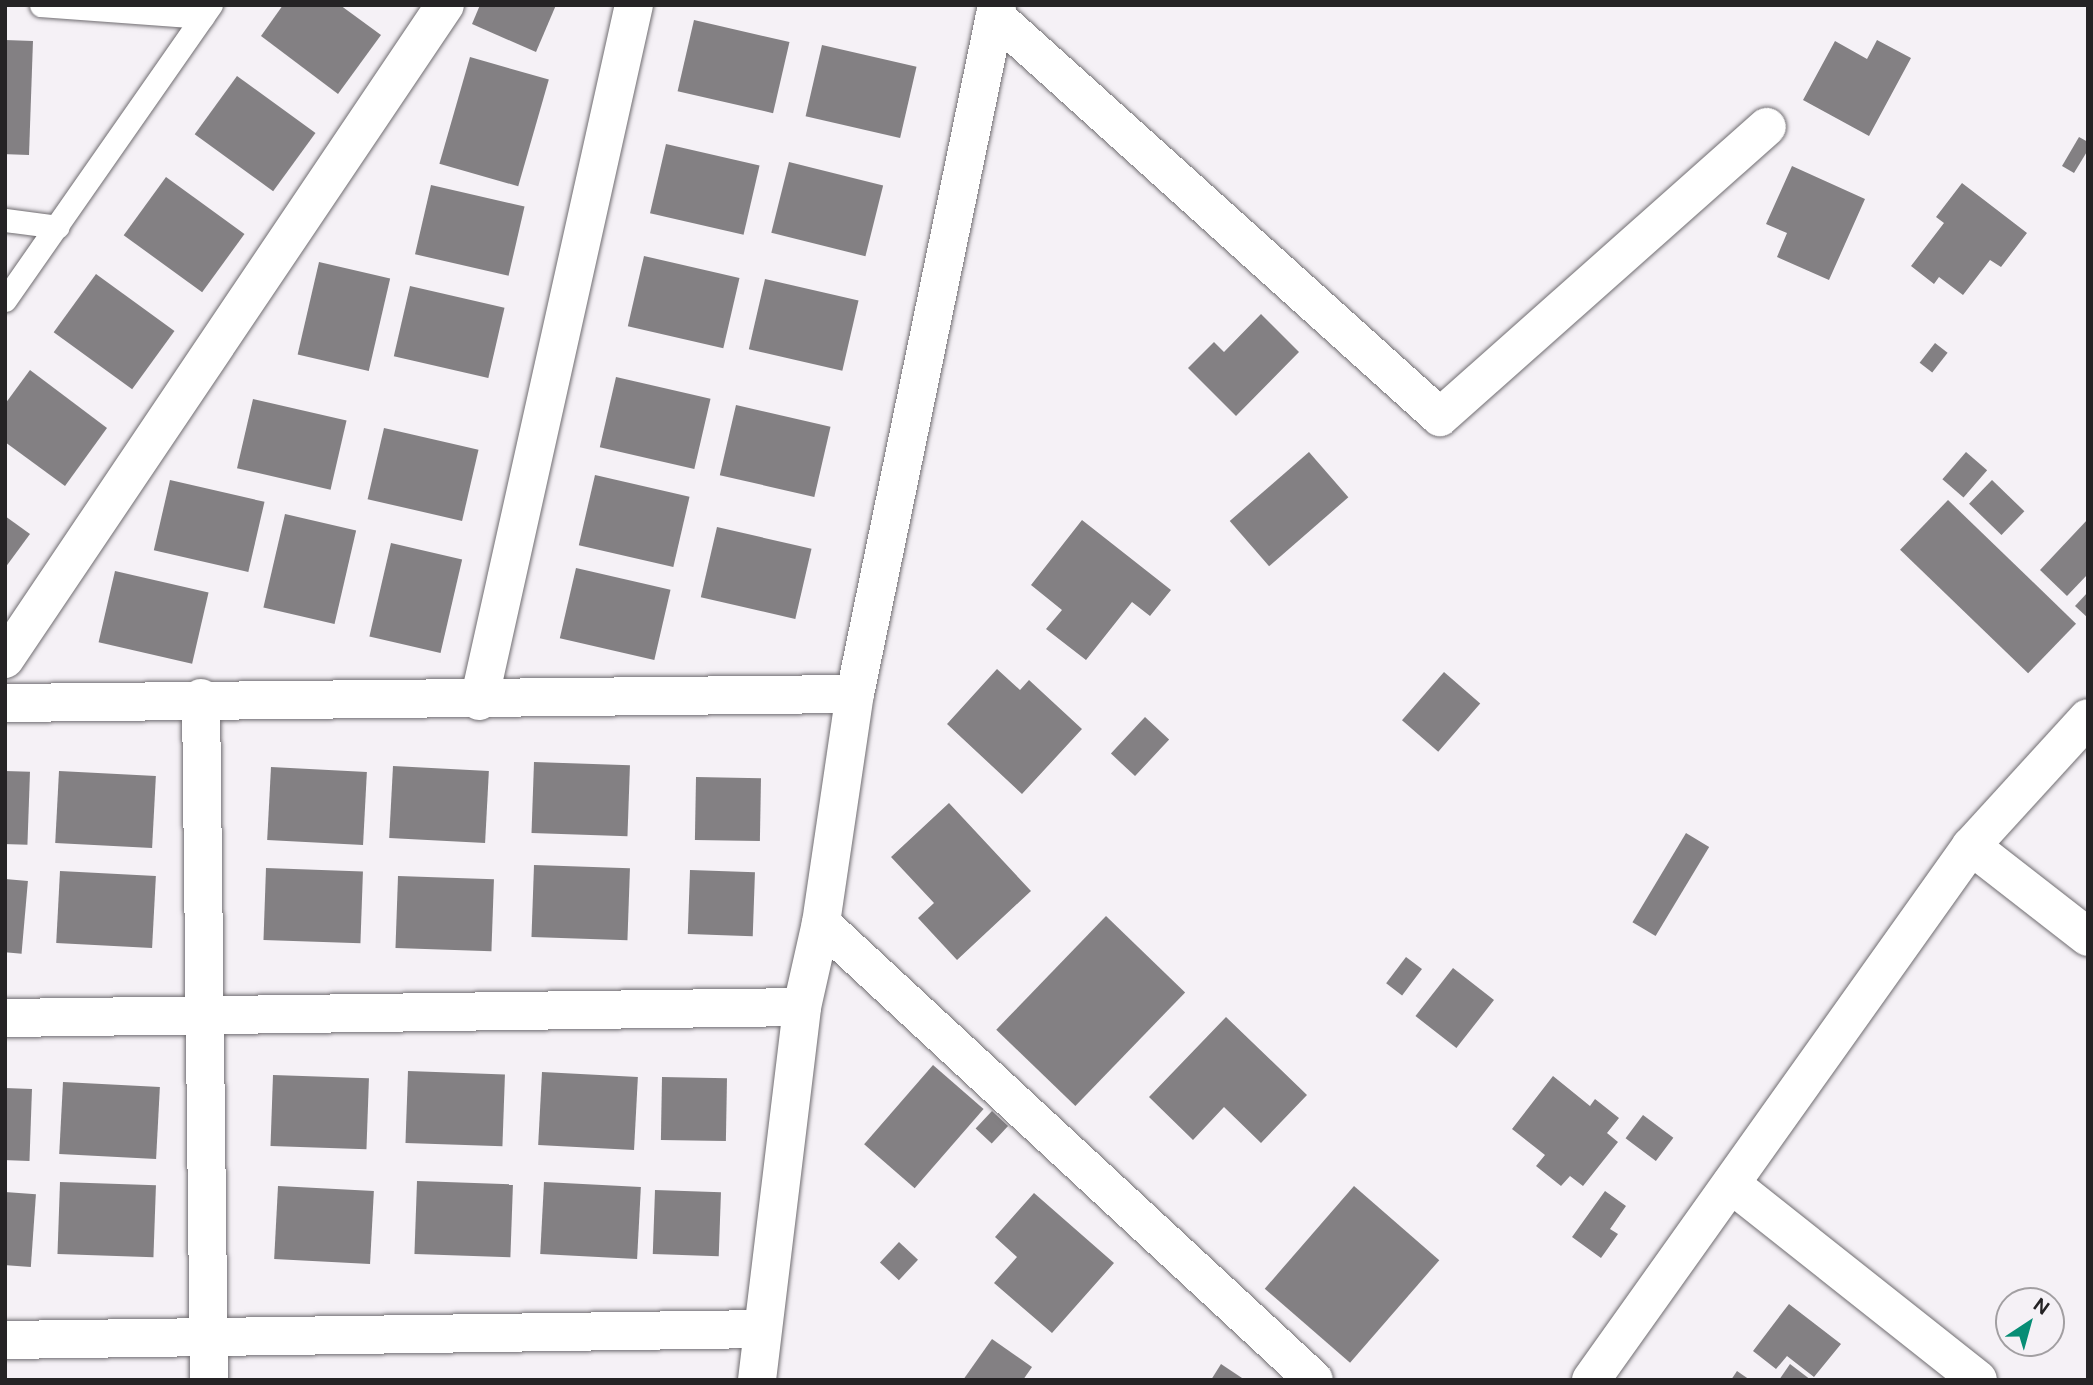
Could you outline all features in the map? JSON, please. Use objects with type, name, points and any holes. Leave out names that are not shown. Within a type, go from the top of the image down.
[{"type":"street","points":[[5,659],[445,5]]},
{"type":"street","points":[[479,701],[634,5]]},
{"type":"street","points":[[996,10],[1440,417],[1767,127]]},
{"type":"street","points":[[757,1380],[802,1007],[821,923],[855,694],[996,10]]},
{"type":"street","points":[[5,703],[201,698],[479,701],[855,694]]},
{"type":"street","points":[[201,698],[209,1380]]},
{"type":"street","points":[[1591,1380],[1971,846],[2088,719]]},
{"type":"street","points":[[1971,846],[2088,937]]},
{"type":"street","points":[[821,923],[1314,1380]]},
{"type":"street","points":[[5,1017],[802,1007]]},
{"type":"street","points":[[1731,1184],[1978,1380]]},
{"type":"street","points":[[5,1340],[762,1329]]},
{"type":"lane","points":[[41,5],[207,11]]},
{"type":"lane","points":[[5,300],[207,11]]},
{"type":"lane","points":[[5,220],[58,227]]},
{"type":"building","points":[[283,5],[340,5],[381,35],[338,94],[261,36]]},
{"type":"building","points":[[480,5],[556,5],[536,52],[472,24]]},
{"type":"building","points":[[694,20],[789,42],[773,113],[678,91]]},
{"type":"building","points":[[5,40],[33,41],[29,155],[5,154]]},
{"type":"building","points":[[1877,40],[1911,58],[1869,136],[1803,100],[1835,41],[1867,59]]},
{"type":"building","points":[[822,45],[917,67],[900,138],[806,116]]},
{"type":"building","points":[[470,57],[549,80],[518,186],[439,164]]},
{"type":"building","points":[[237,76],[315,133],[273,191],[195,134]]},
{"type":"building","points":[[2079,137],[2088,142],[2088,150],[2074,173],[2062,166]]},
{"type":"building","points":[[666,144],[760,166],[744,235],[650,213]]},
{"type":"building","points":[[789,162],[883,185],[865,256],[771,233]]},
{"type":"building","points":[[1792,166],[1865,199],[1829,280],[1777,257],[1787,233],[1766,224]]},
{"type":"building","points":[[166,177],[244,234],[202,292],[124,235]]},
{"type":"building","points":[[1962,183],[2027,233],[2001,267],[1990,260],[1963,295],[1939,277],[1934,284],[1911,266],[1944,223],[1936,217]]},
{"type":"building","points":[[431,185],[525,207],[509,276],[415,254]]},
{"type":"building","points":[[644,256],[739,278],[723,348],[628,326]]},
{"type":"building","points":[[319,262],[390,278],[369,371],[298,355]]},
{"type":"building","points":[[96,274],[174,331],[132,389],[54,332]]},
{"type":"building","points":[[765,279],[859,301],[842,371],[749,349]]},
{"type":"building","points":[[410,286],[505,308],[488,378],[394,356]]},
{"type":"building","points":[[1261,314],[1299,352],[1236,416],[1188,368],[1214,342],[1224,352]]},
{"type":"building","points":[[1935,343],[1948,353],[1932,373],[1920,363]]},
{"type":"building","points":[[30,370],[107,428],[65,486],[5,442],[5,404]]},
{"type":"building","points":[[616,377],[711,399],[694,469],[600,447]]},
{"type":"building","points":[[253,399],[347,421],[331,490],[237,468]]},
{"type":"building","points":[[736,405],[831,427],[814,497],[720,475]]},
{"type":"building","points":[[384,428],[479,450],[462,521],[368,499]]},
{"type":"building","points":[[1309,452],[1348,497],[1269,566],[1230,521]]},
{"type":"building","points":[[1966,452],[1987,470],[1964,498],[1942,479]]},
{"type":"building","points":[[595,475],[690,497],[673,567],[579,545]]},
{"type":"building","points":[[170,480],[265,502],[248,572],[154,550]]},
{"type":"building","points":[[1992,480],[2024,511],[2001,535],[1969,504]]},
{"type":"building","points":[[1948,500],[2076,624],[2028,673],[1900,550]]},
{"type":"building","points":[[285,514],[356,530],[335,624],[263,608]]},
{"type":"building","points":[[5,516],[30,534],[5,568]]},
{"type":"building","points":[[2088,519],[2088,574],[2067,596],[2040,570]]},
{"type":"building","points":[[1082,520],[1171,590],[1150,616],[1132,602],[1086,660],[1046,629],[1062,610],[1031,585]]},
{"type":"building","points":[[717,527],[812,549],[795,619],[701,597]]},
{"type":"building","points":[[391,543],[462,559],[441,653],[369,637]]},
{"type":"building","points":[[576,568],[671,590],[654,660],[560,638]]},
{"type":"building","points":[[115,571],[209,593],[192,664],[99,642]]},
{"type":"building","points":[[2088,592],[2088,618],[2075,606]]},
{"type":"building","points":[[997,669],[1020,690],[1029,680],[1082,729],[1022,794],[947,724]]},
{"type":"building","points":[[1444,672],[1480,703],[1438,752],[1402,720]]},
{"type":"building","points":[[1145,717],[1169,740],[1135,776],[1111,754]]},
{"type":"building","points":[[534,762],[630,765],[627,836],[532,833]]},
{"type":"building","points":[[393,766],[489,771],[485,843],[389,838]]},
{"type":"building","points":[[271,767],[367,772],[363,845],[267,840]]},
{"type":"building","points":[[5,771],[30,772],[27,845],[5,844]]},
{"type":"building","points":[[59,771],[156,776],[152,848],[55,843]]},
{"type":"building","points":[[696,777],[761,778],[760,841],[695,840]]},
{"type":"building","points":[[949,803],[1031,891],[957,960],[918,918],[934,903],[891,857]]},
{"type":"building","points":[[1686,833],[1709,847],[1656,936],[1632,922]]},
{"type":"building","points":[[534,865],[630,868],[627,940],[531,937]]},
{"type":"building","points":[[266,868],[363,871],[360,943],[263,940]]},
{"type":"building","points":[[690,870],[755,872],[753,936],[688,934]]},
{"type":"building","points":[[60,871],[156,876],[152,948],[56,943]]},
{"type":"building","points":[[398,876],[494,879],[491,951],[395,948]]},
{"type":"building","points":[[5,879],[28,881],[22,954],[5,952]]},
{"type":"building","points":[[1106,916],[1185,992],[1075,1106],[996,1030]]},
{"type":"building","points":[[1406,957],[1422,969],[1402,995],[1386,983]]},
{"type":"building","points":[[1453,968],[1494,1000],[1456,1048],[1415,1016]]},
{"type":"building","points":[[1226,1017],[1307,1095],[1261,1143],[1224,1107],[1193,1140],[1149,1097]]},
{"type":"building","points":[[933,1065],[984,1109],[915,1188],[864,1144]]},
{"type":"building","points":[[408,1071],[505,1074],[502,1146],[405,1143]]},
{"type":"building","points":[[542,1072],[638,1077],[634,1150],[538,1145]]},
{"type":"building","points":[[273,1075],[369,1078],[366,1149],[271,1146]]},
{"type":"building","points":[[1553,1076],[1590,1106],[1595,1099],[1619,1118],[1607,1133],[1618,1142],[1583,1186],[1570,1176],[1561,1186],[1536,1166],[1545,1155],[1512,1129]]},
{"type":"building","points":[[662,1077],[727,1078],[726,1141],[661,1140]]},
{"type":"building","points":[[63,1082],[160,1087],[156,1159],[59,1154]]},
{"type":"building","points":[[5,1088],[32,1089],[29,1161],[5,1160]]},
{"type":"building","points":[[992,1111],[1008,1126],[992,1144],[976,1129]]},
{"type":"building","points":[[1643,1115],[1673,1138],[1656,1161],[1626,1138]]},
{"type":"building","points":[[417,1181],[513,1184],[510,1257],[414,1254]]},
{"type":"building","points":[[60,1182],[156,1185],[153,1257],[57,1254]]},
{"type":"building","points":[[544,1182],[641,1187],[637,1259],[540,1254]]},
{"type":"building","points":[[278,1186],[374,1191],[370,1264],[274,1259]]},
{"type":"building","points":[[1354,1186],[1439,1260],[1350,1363],[1265,1289]]},
{"type":"building","points":[[655,1190],[721,1192],[719,1256],[653,1254]]},
{"type":"building","points":[[1605,1191],[1626,1206],[1610,1229],[1618,1234],[1601,1258],[1572,1237]]},
{"type":"building","points":[[5,1192],[36,1194],[31,1267],[5,1265]]},
{"type":"building","points":[[1034,1193],[1114,1263],[1052,1333],[994,1283],[1017,1257],[995,1237]]},
{"type":"building","points":[[899,1242],[918,1260],[899,1280],[880,1262]]},
{"type":"building","points":[[1789,1304],[1841,1344],[1814,1377],[1787,1356],[1776,1369],[1753,1351]]},
{"type":"building","points":[[992,1339],[1032,1367],[1023,1380],[963,1380]]},
{"type":"building","points":[[1221,1364],[1245,1380],[1211,1380]]},
{"type":"building","points":[[1790,1364],[1811,1380],[1779,1380]]},
{"type":"building","points":[[1737,1371],[1750,1380],[1731,1380]]}]
